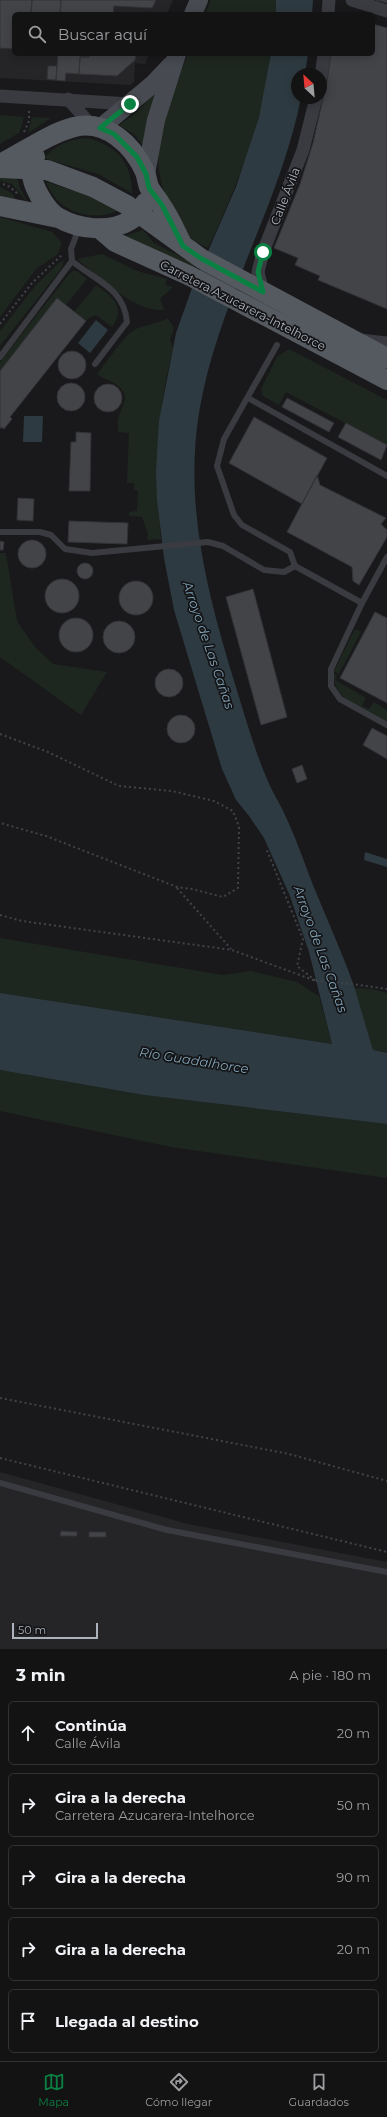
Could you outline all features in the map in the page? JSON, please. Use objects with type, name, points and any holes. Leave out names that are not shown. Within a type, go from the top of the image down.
[{"type":"main road","points":[[194,12],[199,0]]},
{"type":"main road","points":[[96,126],[130,104],[153,84],[176,58]]},
{"type":"main road","points":[[0,206],[58,218],[80,226],[100,229],[116,227],[129,221],[138,214],[148,199],[148,181],[156,120],[176,58]]},
{"type":"main road","points":[[0,164],[56,134],[74,127],[96,126],[114,134],[137,157],[148,181],[183,246]]},
{"type":"main road","points":[[56,134],[45,144],[35,157],[32,169],[33,179],[40,197],[58,218]]},
{"type":"main road","name":"Carretera Azucarera-Intelhorce","points":[[0,168],[32,169],[54,172],[93,187],[127,205],[202,259],[387,358]]},
{"type":"main road","name":"Carretera Azucarera-Intelhorce","points":[[100,229],[115,242],[190,276],[387,380]]},
{"type":"street","points":[[328,12],[329,0]]},
{"type":"street","points":[[352,0],[387,11]]},
{"type":"street","points":[[322,68],[324,56]]},
{"type":"street","points":[[0,96],[130,104]]},
{"type":"street","points":[[68,100],[96,126]]},
{"type":"street","name":"Calle Ávila","points":[[263,292],[258,272],[263,252],[303,150],[314,104]]},
{"type":"street","points":[[349,338],[387,343]]},
{"type":"lane","points":[[0,357],[72,261],[71,249],[80,226]]},
{"type":"lane","points":[[72,261],[116,293],[126,314],[127,322],[95,364]]},
{"type":"lane","points":[[277,345],[224,439],[217,466],[234,515],[242,525],[290,552],[296,566],[362,603]]},
{"type":"lane","points":[[248,398],[387,476]]},
{"type":"lane","points":[[0,532],[40,532],[51,535],[65,549],[92,553],[158,548],[208,542],[223,546],[264,570],[284,572],[296,566]]},
{"type":"lane","points":[[387,557],[362,603],[331,669],[331,686],[340,699],[387,725]]},
{"type":"lane","points":[[0,1483],[167,1530],[387,1572]]},
{"type":"path","points":[[22,135],[29,121],[30,98]]},
{"type":"path","points":[[0,324],[46,268],[58,257],[71,249]]},
{"type":"path","points":[[0,734],[48,752],[119,786],[172,791],[214,801],[233,811],[239,827],[238,888],[223,897],[192,889],[177,887],[46,836],[0,823]]},
{"type":"path","points":[[266,848],[303,939],[297,966],[316,981]]},
{"type":"path","points":[[177,887],[232,950]]},
{"type":"path","points":[[0,915],[22,921],[232,950],[316,981],[387,989]]},
{"type":"path","points":[[0,1398],[289,1454],[387,1481]]},
{"type":"path","points":[[0,1458],[387,1552]]},
{"type":"shaded area","points":[[0,0],[173,0],[168,12],[12,12],[12,56],[148,56],[145,64],[135,63],[134,82],[130,85],[0,78]]},
{"type":"shaded area","points":[[211,0],[276,0],[276,12],[206,12]]},
{"type":"shaded area","points":[[187,56],[271,56],[262,104],[255,129],[239,177],[208,248],[198,243],[197,245],[185,231],[165,195],[160,174],[158,154],[160,134],[172,95]]},
{"type":"shaded area","points":[[166,78],[145,148],[135,135],[119,125],[139,110]]},
{"type":"shaded area","points":[[0,115],[24,117],[19,133],[0,144]]},
{"type":"shaded area","points":[[32,117],[51,118],[28,133]]},
{"type":"shaded area","points":[[87,138],[106,145],[120,156],[129,172],[132,193],[98,174],[43,158],[63,144],[74,140]]},
{"type":"shaded area","points":[[0,176],[17,178],[20,188],[29,205],[12,184],[0,181]]},
{"type":"shaded area","points":[[46,182],[91,196],[117,211],[102,215],[86,215],[78,213],[64,206],[58,201]]},
{"type":"shaded area","points":[[0,187],[13,194],[16,202],[0,199]]},
{"type":"shaded area","points":[[0,217],[52,232],[62,243],[58,254],[36,269],[0,317]]},
{"type":"shaded area","points":[[143,230],[154,243],[195,264],[193,269],[124,236]]},
{"type":"shaded area","points":[[102,254],[137,271],[167,279],[165,285],[173,287],[160,299],[164,310],[152,309],[129,299],[106,284],[77,259]]},
{"type":"shaded area","points":[[64,261],[61,269],[0,346],[0,331],[36,285],[60,262]]},
{"type":"shaded area","points":[[73,271],[77,271],[87,279],[66,305],[58,299],[0,371],[0,362],[69,274]]},
{"type":"shaded area","points":[[96,285],[112,298],[118,308],[116,320],[112,327],[96,315],[90,317],[86,321],[74,312]]},
{"type":"shaded area","points":[[168,318],[174,328],[170,340],[173,348],[163,396],[158,443],[158,490],[161,539],[147,540],[148,534],[142,517],[129,516],[129,512],[137,511],[138,491],[134,490],[134,483],[127,483],[129,433],[118,432],[118,420],[125,397],[124,393],[116,384],[102,378],[97,374],[117,347],[131,332],[139,327]]},
{"type":"shaded area","points":[[289,349],[387,400],[387,445],[286,392],[279,405],[263,396],[261,389],[277,357]]},
{"type":"shaded area","points":[[0,553],[6,553],[17,621],[35,647],[53,664],[107,672],[81,715],[0,657]]},
{"type":"shaded area","points":[[355,629],[361,632],[339,674],[334,671]]},
{"type":"shaded area","points":[[334,674],[337,675],[335,680],[366,698],[362,706],[369,709],[374,702],[387,710],[387,722],[361,709],[345,698],[335,683]]},
{"type":"shaded area","points":[[0,938],[223,975],[251,971],[297,982],[319,996],[332,1044],[0,993]]},
{"type":"shaded area","points":[[354,988],[372,989],[387,993],[387,1053],[373,1050]]},
{"type":"shaded area","points":[[0,1070],[144,1095],[387,1124],[387,1178],[171,1147],[0,1111]]},
{"type":"shaded area","points":[[0,1472],[188,1524],[387,1562],[387,1649],[0,1649]]},
{"type":"water","points":[[276,0],[313,0],[312,12],[276,12]]},
{"type":"water","points":[[271,56],[308,56],[306,68],[291,68],[291,104],[300,104],[291,138],[264,217],[219,333],[208,372],[199,413],[195,448],[194,482],[201,550],[208,584],[225,651],[258,756],[269,784],[293,832],[356,991],[373,1050],[387,1053],[387,1124],[144,1095],[0,1070],[0,993],[332,1044],[309,952],[290,896],[264,838],[236,800],[222,769],[174,610],[164,558],[157,500],[156,472],[159,421],[176,333],[192,288],[236,187],[259,117]]},
{"type":"water","points":[[96,320],[108,330],[90,353],[78,343]]},
{"type":"water","points":[[24,416],[43,416],[42,442],[23,442]]},
{"type":"water","points":[[365,852],[387,859],[387,867],[364,860]]},
{"type":"building","points":[[0,0],[32,0],[31,12],[12,12],[12,49],[0,48]]},
{"type":"building","points":[[32,0],[61,0],[60,12],[31,12]]},
{"type":"building","points":[[61,0],[156,0],[152,8],[114,6],[113,12],[60,12]]},
{"type":"building","points":[[376,0],[387,0],[387,3]]},
{"type":"building","points":[[375,25],[387,28],[387,309],[318,280],[320,276],[295,265],[298,258],[274,248],[300,184],[313,143],[322,104],[327,104],[327,81],[331,56],[375,56]]},
{"type":"building","points":[[58,56],[89,56],[80,57],[79,74],[66,73],[65,81],[56,80]]},
{"type":"building","points":[[136,56],[135,60],[117,76],[79,74],[80,57]]},
{"type":"building","points":[[48,66],[57,66],[56,80],[47,79]]},
{"type":"building","points":[[57,298],[86,321],[10,417],[12,419],[4,429],[1,427],[0,429],[0,371]]},
{"type":"building","points":[[72,351],[78,352],[82,355],[85,359],[85,371],[82,375],[78,378],[72,379],[66,378],[62,375],[59,371],[58,365],[59,359],[62,355],[66,352]]},
{"type":"building","points":[[71,383],[77,384],[81,387],[84,391],[84,403],[81,407],[77,410],[71,411],[65,410],[61,407],[58,403],[57,397],[58,391],[61,387],[65,384]]},
{"type":"building","points":[[108,384],[114,385],[118,388],[121,392],[121,404],[118,408],[114,411],[108,412],[102,411],[98,408],[95,404],[94,398],[95,392],[98,388],[102,385]]},
{"type":"building","points":[[287,398],[334,423],[329,432],[282,407]]},
{"type":"building","points":[[254,417],[327,458],[302,504],[229,463]]},
{"type":"building","points":[[346,423],[387,445],[381,460],[338,437]]},
{"type":"building","points":[[76,432],[91,433],[90,491],[69,491],[71,442],[76,442]]},
{"type":"building","points":[[317,475],[320,485],[386,518],[381,524],[387,530],[387,537],[359,585],[353,581],[352,567],[287,532]]},
{"type":"building","points":[[18,498],[34,499],[33,521],[17,520]]},
{"type":"building","points":[[69,521],[128,523],[127,544],[68,542]]},
{"type":"building","points":[[32,540],[38,541],[42,544],[45,548],[45,560],[42,564],[38,567],[32,568],[26,567],[22,564],[19,560],[18,554],[19,548],[22,544],[26,541]]},
{"type":"building","points":[[0,541],[4,542],[3,550],[0,550]]},
{"type":"building","points":[[82,563],[88,563],[93,568],[91,577],[88,579],[82,579],[77,574],[77,568]]},
{"type":"building","points":[[62,579],[74,584],[79,596],[74,608],[62,613],[50,608],[45,596],[50,584]]},
{"type":"building","points":[[136,581],[148,586],[153,598],[148,610],[136,615],[124,610],[119,598],[124,586]]},
{"type":"building","points":[[253,589],[287,717],[261,725],[226,597]]},
{"type":"building","points":[[375,612],[387,618],[387,703],[340,678]]},
{"type":"building","points":[[76,618],[88,623],[93,635],[88,647],[76,652],[64,647],[59,635],[64,623]]},
{"type":"building","points":[[116,621],[122,621],[131,625],[135,637],[131,649],[122,653],[116,653],[107,649],[103,640],[103,634],[107,625]]},
{"type":"building","points":[[169,669],[175,670],[179,673],[182,677],[182,689],[179,693],[175,696],[169,697],[163,696],[159,693],[156,689],[155,683],[156,677],[159,673],[163,670]]},
{"type":"building","points":[[181,715],[187,716],[191,719],[194,723],[194,735],[191,739],[187,742],[181,743],[175,742],[171,739],[168,735],[167,729],[168,723],[171,719],[175,716]]},
{"type":"building","points":[[372,728],[387,736],[387,759],[363,745]]},
{"type":"building","points":[[302,765],[307,779],[297,783],[292,769]]},
{"type":"building","points":[[61,1531],[77,1532],[77,1536],[60,1536]]},
{"type":"building","points":[[89,1532],[106,1532],[106,1537],[89,1537]]},
{"type":"route","points":[[130,104],[100,128],[114,134],[137,157],[146,174],[149,188],[162,205],[183,246],[202,259],[263,292],[258,272],[263,252]]},
{"type":"water label","name":"Arroyo de Las Cañas","points":[[209,645]]},
{"type":"water label","name":"Arroyo de Las Cañas","points":[[321,949]]},
{"type":"water label","name":"Río Guadalhorce","points":[[194,1060]]}]
